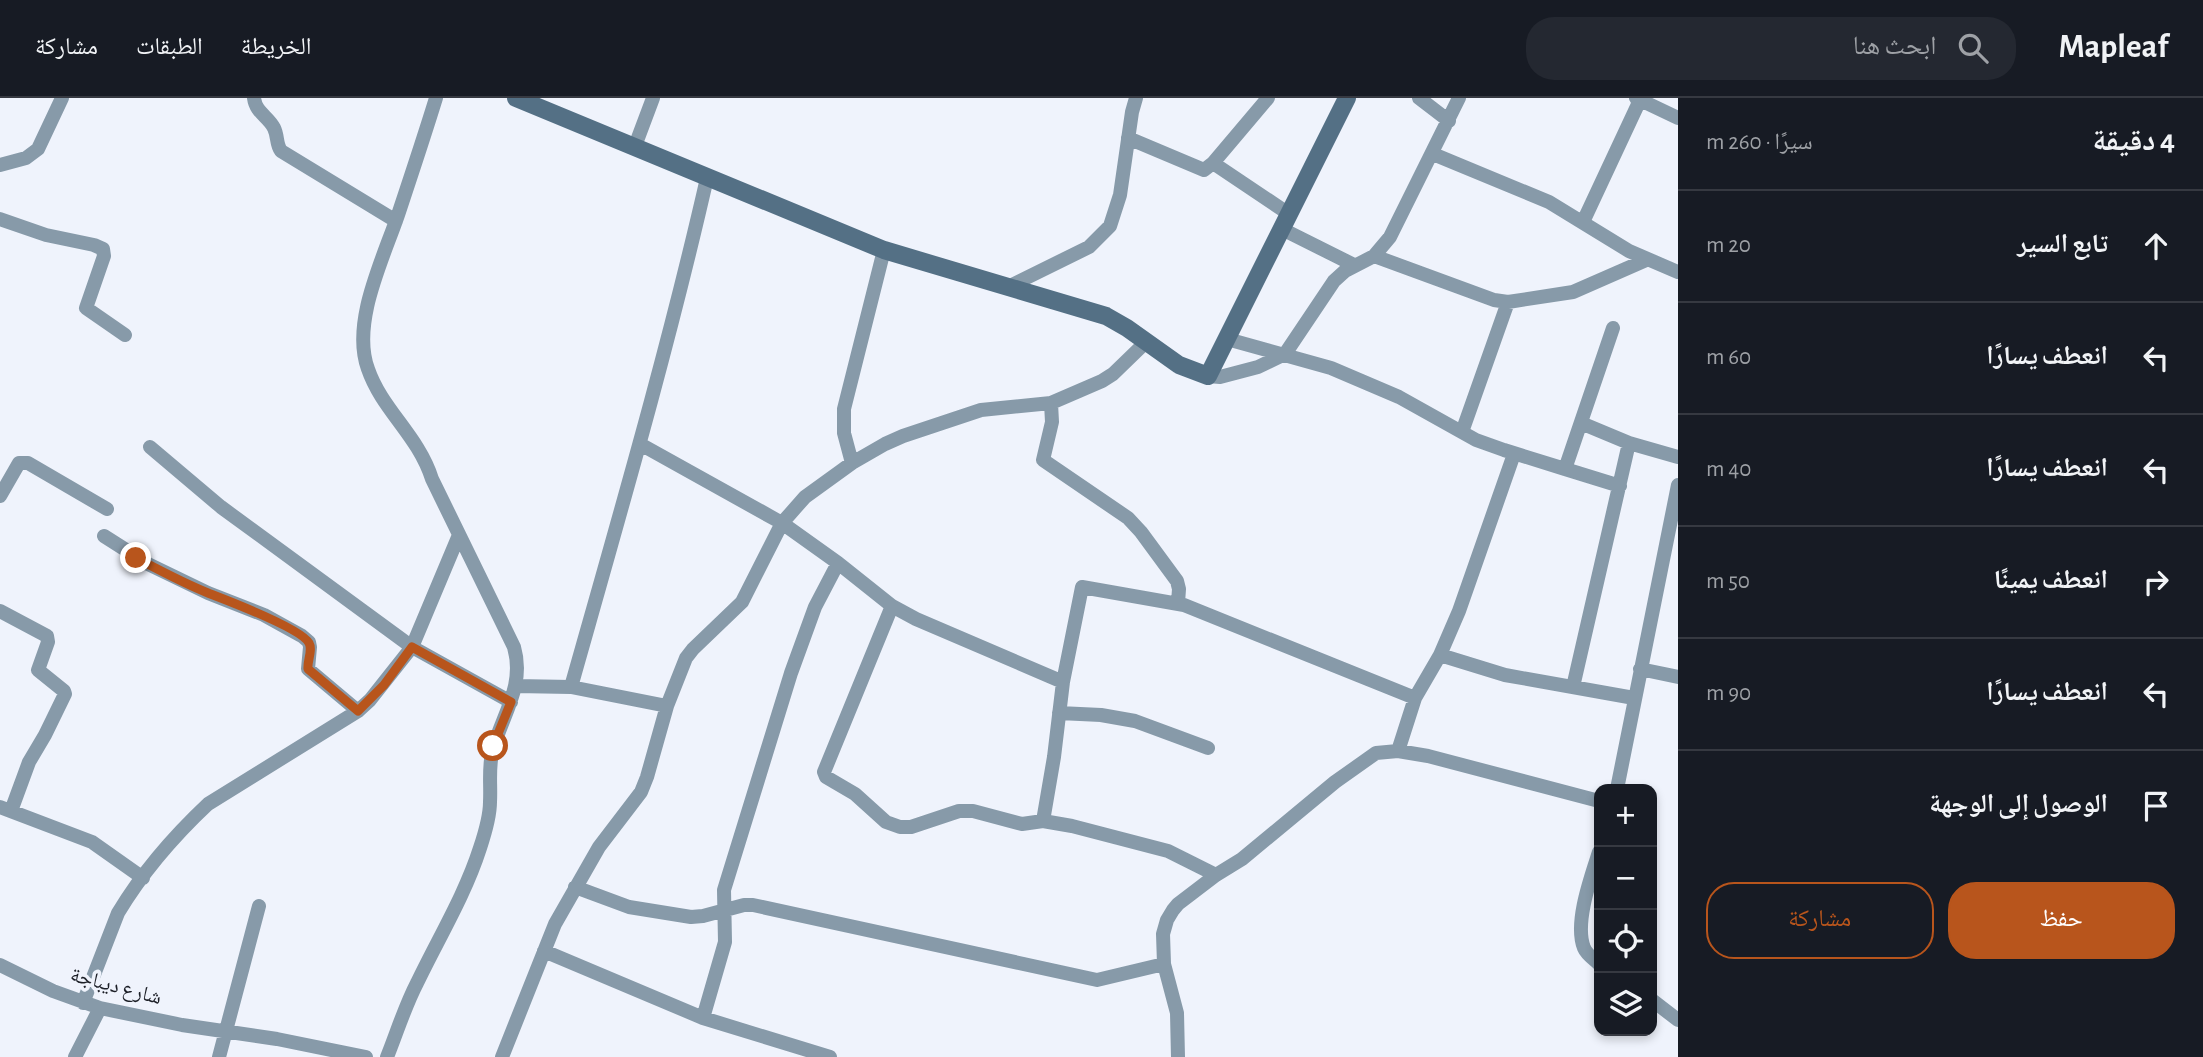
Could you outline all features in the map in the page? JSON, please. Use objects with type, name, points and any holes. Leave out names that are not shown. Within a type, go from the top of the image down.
[{"type":"street","points":[[0,165],[26,158],[38,149],[62,98]]},
{"type":"street","points":[[254,98],[257,109],[273,127],[281,152],[396,221]]},
{"type":"street","points":[[387,1057],[415,987],[480,850],[489,815],[490,761],[493,746],[516,686],[518,660],[419,448],[377,391],[367,368],[362,346],[369,300],[436,98]]},
{"type":"street","points":[[516,98],[884,250],[1106,316],[1179,366],[1208,376],[1220,377],[1258,367],[1285,354],[1334,281],[1354,265],[1374,256],[1398,224],[1459,98]]},
{"type":"street","points":[[635,146],[653,98]]},
{"type":"street","points":[[1008,287],[1089,247],[1111,226],[1120,195],[1136,98]]},
{"type":"street","points":[[1128,138],[1204,170],[1268,98]]},
{"type":"street","points":[[1208,376],[1347,98]]},
{"type":"street","points":[[1419,98],[1448,121]]},
{"type":"street","points":[[1583,222],[1638,99],[1678,118]]},
{"type":"street","points":[[1433,154],[1534,195],[1646,260],[1678,272]]},
{"type":"street","points":[[1213,163],[1285,221],[1354,265]]},
{"type":"street","points":[[571,687],[680,296],[707,178]]},
{"type":"street","points":[[0,219],[23,229],[103,249],[104,256],[86,308],[125,335]]},
{"type":"street","points":[[852,463],[844,433],[844,409],[884,250]]},
{"type":"street","points":[[1374,256],[1494,300],[1508,302],[1573,292],[1646,260]]},
{"type":"street","points":[[1462,432],[1508,302]]},
{"type":"street","points":[[1565,469],[1614,328]]},
{"type":"street","points":[[1227,339],[1331,368],[1399,397],[1476,440],[1620,486]]},
{"type":"street","points":[[502,1057],[555,924],[606,837],[641,792],[667,706],[689,653],[747,596],[782,523],[805,497],[852,463],[903,436],[981,410],[1051,403],[1113,374],[1146,341]]},
{"type":"street","points":[[1051,403],[1052,422],[1043,460],[1118,510],[1141,532],[1177,580],[1178,603]]},
{"type":"street","points":[[1581,423],[1629,443],[1678,457]]},
{"type":"street","points":[[1573,687],[1629,443]]},
{"type":"street","points":[[640,444],[782,523],[892,606],[940,631],[1063,682]]},
{"type":"street","points":[[150,447],[221,508],[412,647],[511,702]]},
{"type":"street","points":[[1398,751],[1415,698],[1440,655],[1458,611],[1514,454]]},
{"type":"street","points":[[0,496],[22,461],[107,509]]},
{"type":"street","points":[[1618,784],[1678,485]]},
{"type":"street","points":[[83,1003],[118,913],[187,824],[208,804],[358,711],[384,685],[412,647],[459,535]]},
{"type":"street","points":[[104,536],[148,565],[264,615],[302,636],[309,642],[310,647],[308,669],[358,711]]},
{"type":"street","points":[[703,1018],[723,949],[724,890],[776,717],[816,607],[838,563]]},
{"type":"street","points":[[1044,821],[1063,682],[1082,587],[1178,603],[1415,698]]},
{"type":"street","points":[[892,606],[824,772],[826,777],[855,794],[886,822],[900,827],[911,828],[959,811],[988,814],[1021,824],[1044,821],[1168,851],[1216,875]]},
{"type":"street","points":[[0,611],[47,636],[48,642],[38,670],[65,694],[5,809],[92,842],[144,878]]},
{"type":"street","points":[[1440,655],[1505,675],[1634,698]]},
{"type":"street","points":[[1640,669],[1678,677]]},
{"type":"street","points":[[516,686],[571,687],[667,706]]},
{"type":"street","points":[[1059,713],[1101,715],[1135,721],[1208,748]]},
{"type":"street","points":[[1178,1057],[1177,1013],[1164,964],[1163,934],[1167,920],[1178,904],[1242,859],[1335,782],[1376,753],[1398,751],[1428,756],[1594,800]]},
{"type":"street","points":[[1594,867],[1584,898],[1582,936],[1583,946],[1594,960]]},
{"type":"street","points":[[575,887],[629,907],[691,917],[753,905],[1097,980],[1164,964]]},
{"type":"street","points":[[219,1057],[259,906]]},
{"type":"street","points":[[544,951],[703,1018],[830,1057]]},
{"type":"street","name":"شارع ديباجة","points":[[0,965],[83,1003],[100,1008],[366,1057]]},
{"type":"street","points":[[1657,1004],[1678,1020]]},
{"type":"street","points":[[75,1057],[100,1008]]},
{"type":"route","points":[[136,558],[208,593],[264,615],[302,636],[309,642],[310,647],[308,669],[358,711],[384,685],[412,647],[511,702],[493,746]]}]
